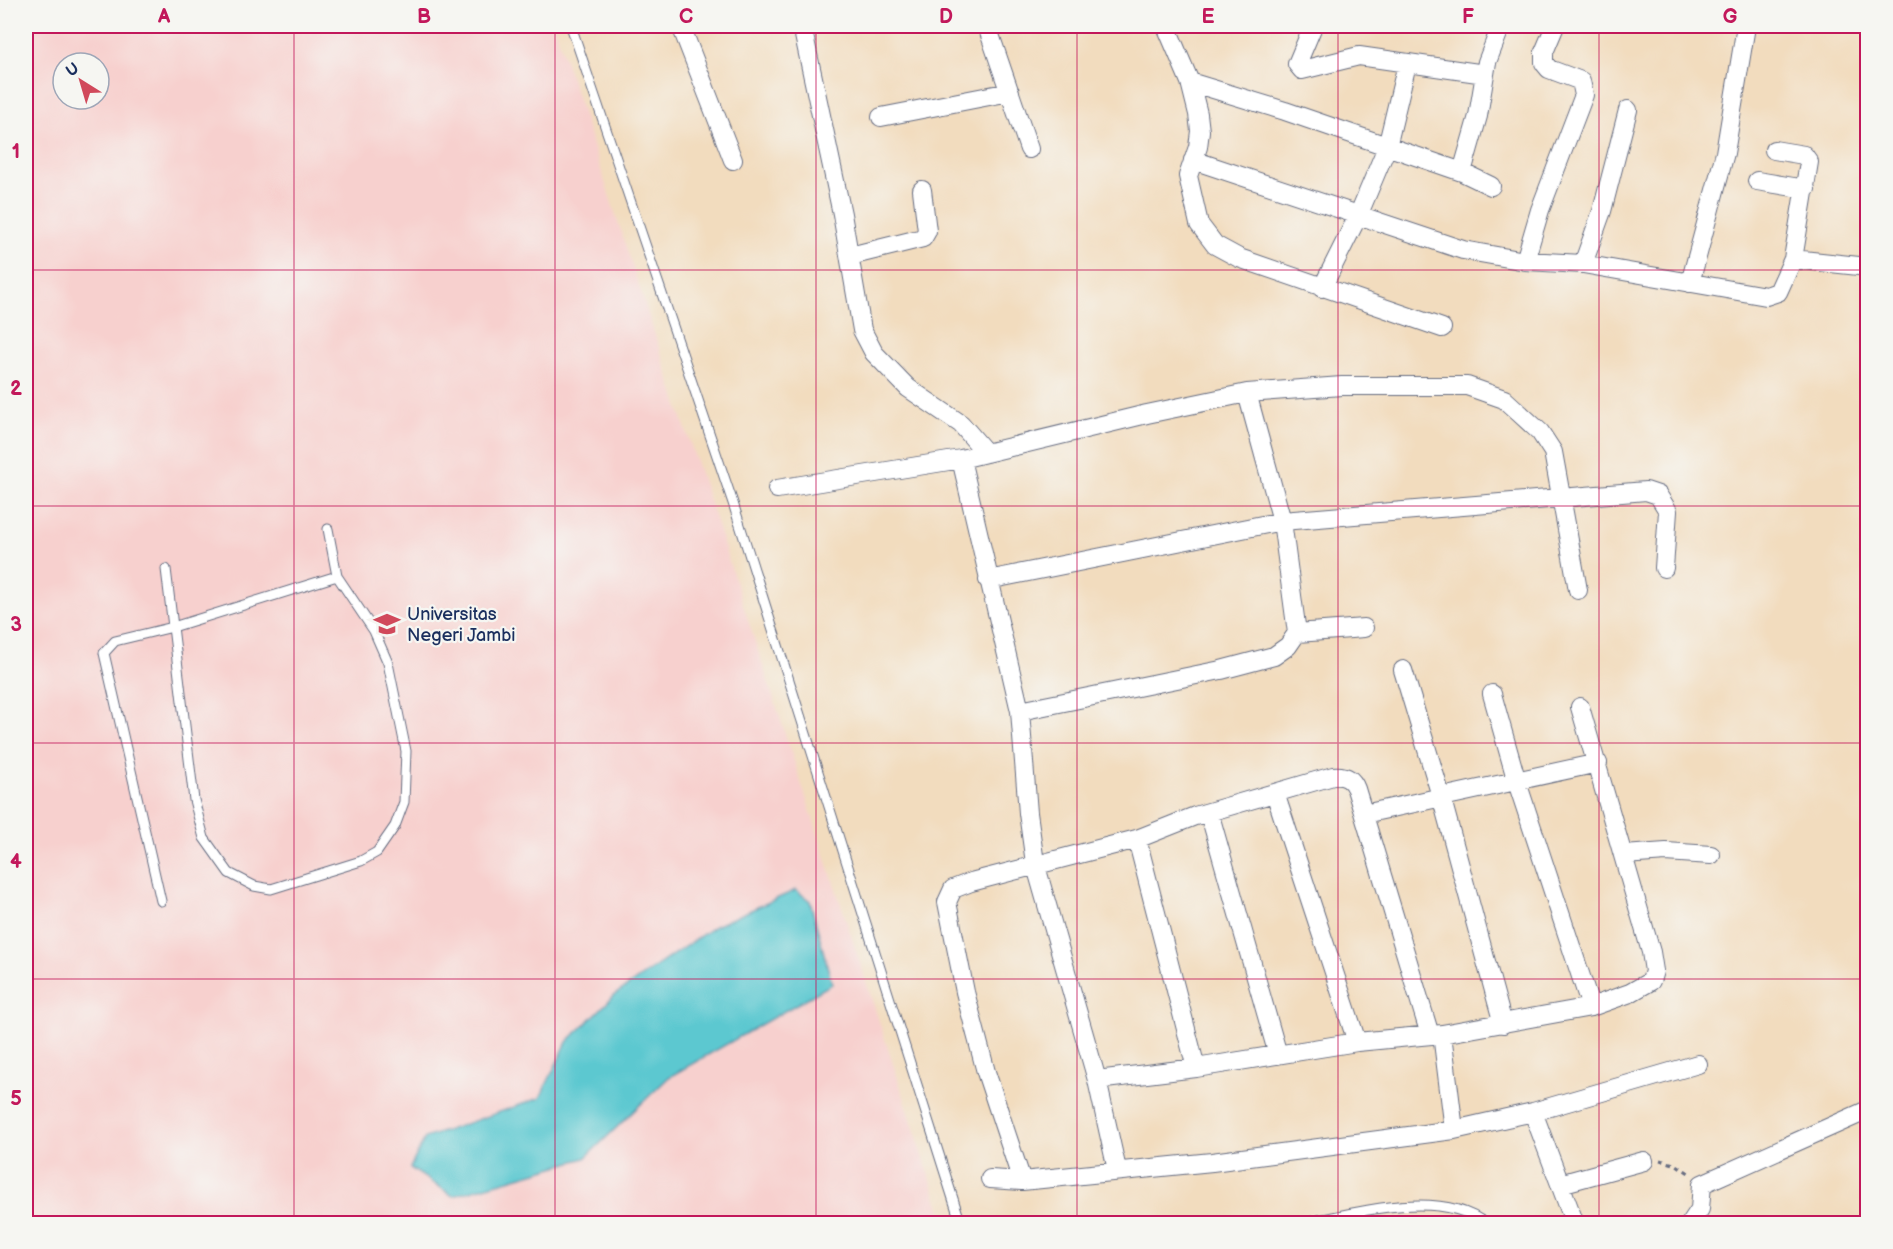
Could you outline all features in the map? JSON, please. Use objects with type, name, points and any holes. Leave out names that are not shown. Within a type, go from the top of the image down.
[{"type":"street","points":[[681,26],[733,160]]},
{"type":"street","points":[[802,26],[850,256],[862,330],[870,347],[909,388],[961,424],[986,453]]},
{"type":"street","points":[[987,26],[1029,149]]},
{"type":"street","points":[[1166,26],[1190,82],[1200,131],[1188,176],[1190,194],[1199,224],[1215,245],[1239,258],[1322,288],[1442,327]]},
{"type":"street","points":[[1313,26],[1297,64],[1301,70],[1359,57],[1485,74]]},
{"type":"street","points":[[1462,172],[1478,116],[1487,62],[1501,26]]},
{"type":"street","points":[[1525,261],[1540,210],[1584,94],[1581,81],[1549,69],[1544,63],[1543,54],[1554,26]]},
{"type":"street","points":[[1690,283],[1725,153],[1746,26]]},
{"type":"street","points":[[1322,288],[1358,216],[1387,147],[1407,64]]},
{"type":"street","points":[[1190,82],[1285,111],[1462,172],[1491,186]]},
{"type":"street","points":[[881,117],[1010,92]]},
{"type":"street","points":[[1584,264],[1602,211],[1628,110]]},
{"type":"street","points":[[1193,160],[1463,250],[1525,261],[1584,264],[1771,296],[1778,292],[1793,259],[1809,162],[1807,156],[1774,150]]},
{"type":"street","points":[[1757,181],[1806,189]]},
{"type":"street","points":[[850,256],[922,238],[927,231],[922,190]]},
{"type":"street","points":[[1793,259],[1868,267]]},
{"type":"street","points":[[777,489],[961,459],[1147,414],[1247,393],[1342,386],[1438,384],[1467,386],[1487,391],[1516,409],[1548,443],[1556,460],[1578,590]]},
{"type":"street","points":[[1020,711],[1221,670],[1274,656],[1288,646],[1297,633],[1282,521],[1247,393]]},
{"type":"street","points":[[961,459],[1020,711],[1035,863],[1097,1080],[1117,1170]]},
{"type":"street","points":[[988,580],[1282,521],[1561,499],[1637,490],[1658,495],[1668,511],[1664,568]]},
{"type":"street","points":[[1297,633],[1364,628]]},
{"type":"street","points":[[1403,670],[1441,796],[1503,1024]]},
{"type":"street","points":[[1492,694],[1517,782],[1591,1007]]},
{"type":"street","points":[[1097,1080],[1196,1068],[1357,1042],[1436,1035],[1503,1024],[1591,1007],[1638,990],[1651,981],[1654,974],[1651,952],[1580,707]]},
{"type":"street","points":[[1364,814],[1598,763]]},
{"type":"street","points":[[1022,1181],[986,1072],[968,1003],[947,898],[949,893],[960,886],[1035,863],[1137,839],[1209,812],[1332,776],[1344,776],[1354,785],[1436,1035],[1455,1130]]},
{"type":"street","points":[[1275,793],[1357,1042]]},
{"type":"street","points":[[1209,812],[1278,1055]]},
{"type":"street","points":[[1137,839],[1196,1068]]},
{"type":"street","points":[[1624,855],[1666,852],[1711,855]]},
{"type":"street","points":[[990,1179],[1022,1181],[1212,1162],[1455,1130],[1533,1112],[1698,1064]]},
{"type":"street","points":[[1689,1224],[1700,1209],[1702,1184],[1868,1110]]},
{"type":"street","points":[[1533,1112],[1575,1224]]},
{"type":"street","points":[[1560,1184],[1644,1161]]},
{"type":"lane","points":[[571,26],[733,503],[961,1224]]},
{"type":"lane","points":[[165,569],[194,800],[204,837],[214,855],[238,878],[254,886],[271,888],[361,861],[377,852],[396,826],[404,802],[406,751],[388,663],[374,631],[337,576],[328,529]]},
{"type":"lane","points":[[161,901],[104,653],[115,641],[173,627],[337,576]]},
{"type":"lane","points":[[1299,1224],[1377,1210],[1436,1205],[1465,1210],[1486,1224]]},
{"type":"path","points":[[1644,1161],[1670,1162],[1702,1184]]},
{"type":"shaded area","name":"Universitas Negeri Jambi","points":[[26,26],[554,26],[945,1223],[26,1223]]},
{"type":"water","points":[[796,890],[810,901],[832,984],[669,1077],[585,1158],[453,1196],[410,1168],[425,1138],[540,1098],[567,1042],[616,994],[715,926]]},
{"type":"place","name":"Universitas Negeri Jambi","points":[[387,624]]}]
